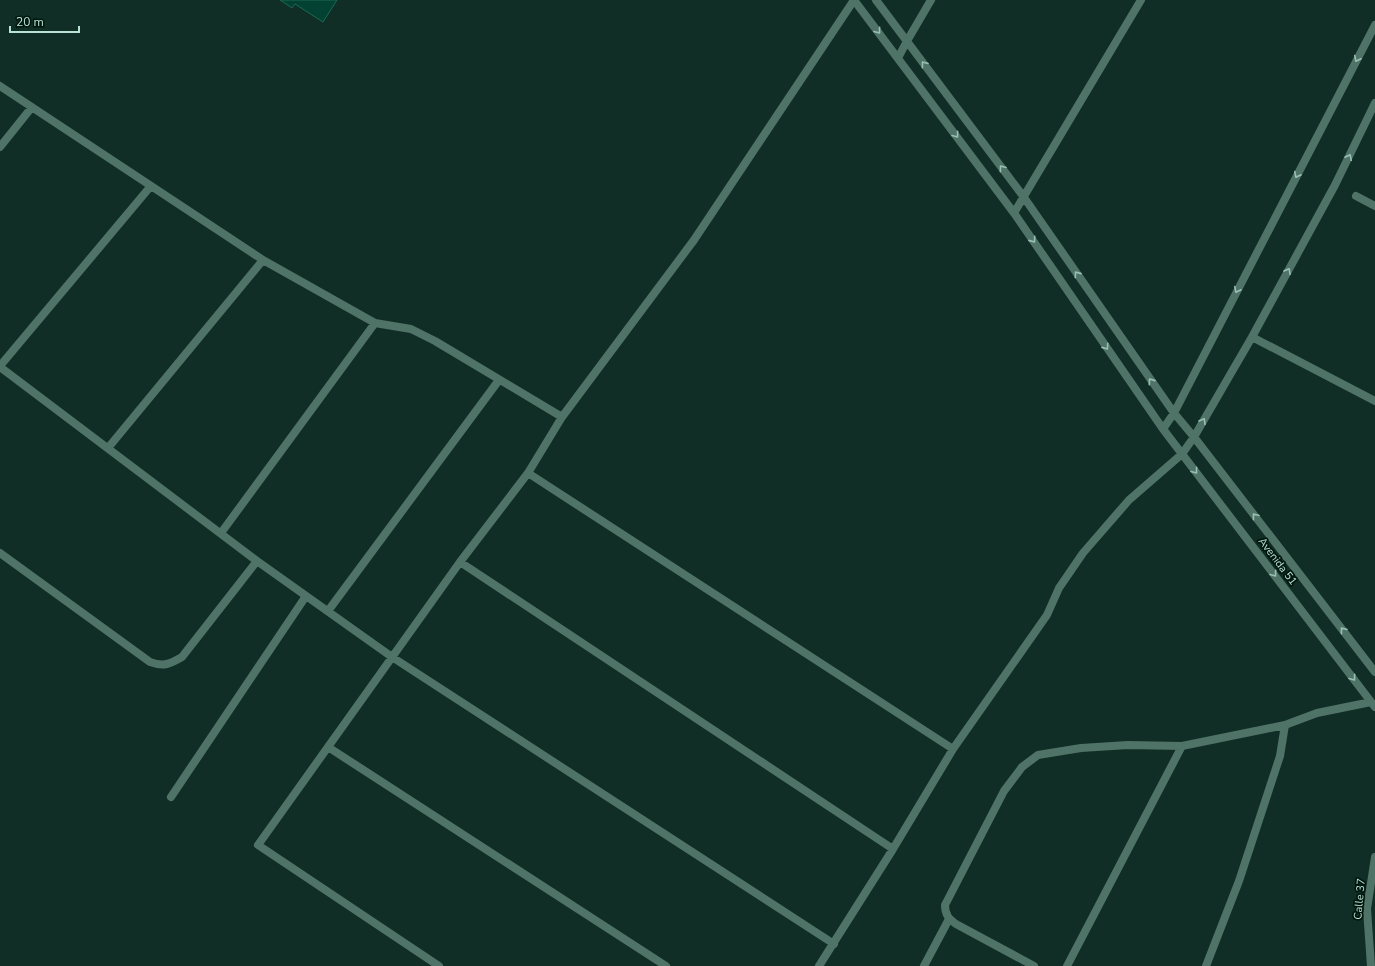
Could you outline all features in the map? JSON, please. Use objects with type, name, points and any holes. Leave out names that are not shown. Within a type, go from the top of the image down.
[{"type":"street","name":"Avenida 51","points":[[854,0],[1014,213],[1163,429],[1373,704]]},
{"type":"street","points":[[439,966],[258,844],[460,562],[528,473],[562,417],[694,240],[854,0]]},
{"type":"street","name":"Avenida 51","points":[[876,0],[1023,196],[1174,413],[1375,672]]},
{"type":"street","points":[[898,58],[931,0]]},
{"type":"street","points":[[1014,213],[1141,0]]},
{"type":"street","points":[[1163,429],[1174,413],[1375,25]]},
{"type":"street","points":[[0,86],[150,187],[263,260],[375,323],[411,329],[435,341],[562,417]]},
{"type":"street","points":[[819,966],[893,849],[953,749],[1047,616],[1059,588],[1083,553],[1129,500],[1182,454],[1194,437],[1252,337],[1335,185],[1375,103]]},
{"type":"street","points":[[0,147],[32,107]]},
{"type":"street","points":[[150,187],[0,367],[257,561],[392,657],[834,944]]},
{"type":"street","points":[[1356,196],[1375,206]]},
{"type":"street","points":[[108,448],[263,260]]},
{"type":"street","points":[[221,533],[375,323]]},
{"type":"street","points":[[1252,337],[1375,401]]},
{"type":"street","points":[[328,611],[499,380]]},
{"type":"street","points":[[528,473],[953,749]]},
{"type":"street","points":[[0,553],[150,662],[158,665],[171,664],[182,657],[257,561]]},
{"type":"street","points":[[460,562],[893,849]]},
{"type":"street","points":[[171,797],[306,596]]},
{"type":"street","points":[[1034,966],[949,919],[945,912],[945,905],[1004,791],[1022,767],[1038,754],[1081,748],[1128,745],[1182,746],[1285,725],[1317,713],[1373,704]]},
{"type":"street","points":[[1206,966],[1239,881],[1280,756],[1285,725]]},
{"type":"street","points":[[1067,966],[1182,746]]},
{"type":"street","points":[[328,747],[666,966]]},
{"type":"street","name":"Calle 37","points":[[1371,966],[1367,908],[1375,857]]},
{"type":"street","points":[[924,966],[949,919]]},
{"type":"building","points":[[280,0],[337,0],[323,22],[295,4],[292,8]]}]
